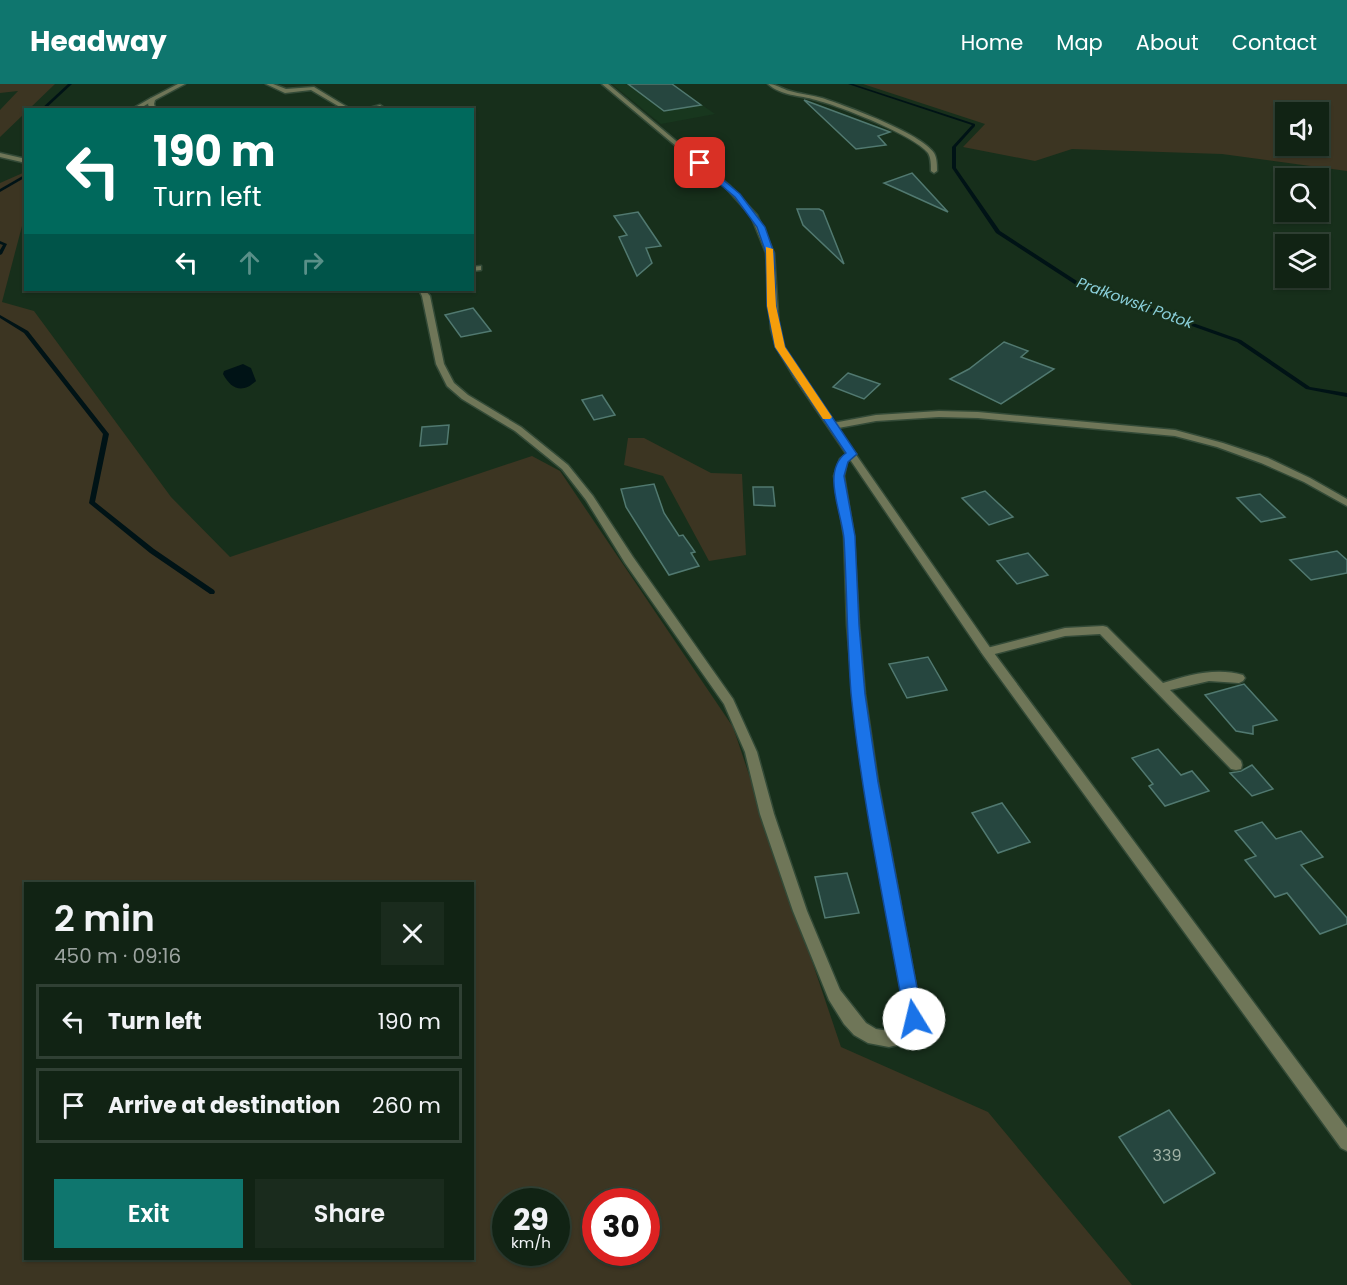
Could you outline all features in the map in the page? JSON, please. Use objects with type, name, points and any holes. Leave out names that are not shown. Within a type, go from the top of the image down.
[{"type":"street","points":[[136,108],[182,84]]},
{"type":"street","points":[[269,84],[285,91],[312,88],[347,108]]},
{"type":"street","points":[[605,84],[728,187],[754,215],[770,253],[771,306],[780,347],[798,377],[987,652],[1347,1142]]},
{"type":"street","points":[[771,84],[780,89],[835,105],[913,139],[930,153],[934,162],[934,171]]},
{"type":"street","points":[[152,108],[153,99]]},
{"type":"street","points":[[0,155],[24,161]]},
{"type":"street","points":[[423,291],[426,296],[441,364],[450,384],[465,397],[518,429],[565,467],[590,498],[629,560],[719,685],[738,718],[751,752],[767,814],[800,910],[834,995],[860,1029],[874,1037],[889,1039],[901,1036],[909,1030],[914,1019],[871,782],[858,694],[849,536],[839,476],[843,461],[852,454]]},
{"type":"street","points":[[833,426],[876,418],[939,414],[1176,433],[1206,440],[1271,464],[1347,503]]},
{"type":"street","points":[[987,652],[1065,632],[1103,630],[1236,765]]},
{"type":"street","points":[[1161,688],[1194,678],[1222,675],[1239,678]]},
{"type":"shaded area","points":[[0,84],[55,84],[30,108],[24,108],[24,114],[0,137],[0,110],[18,91],[0,93]]},
{"type":"shaded area","points":[[612,84],[672,84],[715,114],[661,124]]},
{"type":"shaded area","points":[[863,84],[1347,84],[1347,171],[1222,154],[1072,149],[1035,161],[963,147],[985,124]]},
{"type":"shaded area","points":[[24,172],[24,226],[22,226],[2,302],[34,311],[171,497],[230,557],[532,456],[560,471],[733,727],[841,1047],[988,1112],[1132,1285],[0,1285],[0,183]]},
{"type":"shaded area","points":[[243,364],[251,368],[256,381],[246,388],[237,388],[223,374],[224,371]]},
{"type":"shaded area","points":[[628,438],[644,438],[711,473],[742,474],[746,555],[709,561],[663,476],[624,465]]},
{"type":"building","points":[[628,84],[672,84],[701,105],[664,111]]},
{"type":"building","points":[[804,100],[890,132],[878,136],[886,145],[856,149]]},
{"type":"building","points":[[912,173],[948,212],[884,183]]},
{"type":"building","points":[[797,209],[823,211],[844,264],[803,225]]},
{"type":"building","points":[[638,212],[661,246],[646,248],[652,263],[637,276],[619,237],[627,235],[614,216]]},
{"type":"building","points":[[473,308],[491,331],[461,337],[445,315]]},
{"type":"building","points":[[1004,342],[1028,351],[1021,357],[1054,369],[1001,404],[950,379],[969,369]]},
{"type":"building","points":[[848,373],[880,384],[864,399],[833,387]]},
{"type":"building","points":[[602,395],[615,415],[594,420],[582,400]]},
{"type":"building","points":[[449,425],[447,444],[420,446],[422,427]]},
{"type":"building","points":[[654,484],[664,513],[679,536],[683,535],[695,552],[691,553],[699,566],[669,575],[626,507],[621,489]]},
{"type":"building","points":[[753,487],[773,487],[775,506],[754,505]]},
{"type":"building","points":[[985,491],[1013,517],[989,525],[962,498]]},
{"type":"building","points":[[1260,494],[1285,517],[1261,522],[1237,498]]},
{"type":"building","points":[[1337,551],[1347,560],[1347,573],[1311,580],[1290,560]]},
{"type":"building","points":[[1028,553],[1048,575],[1017,584],[997,561]]},
{"type":"building","points":[[928,657],[947,690],[907,698],[889,664]]},
{"type":"building","points":[[1244,684],[1277,720],[1253,726],[1253,734],[1236,731],[1205,695]]},
{"type":"building","points":[[1158,749],[1181,775],[1192,771],[1209,791],[1165,806],[1149,786],[1153,784],[1132,758]]},
{"type":"building","points":[[1252,765],[1273,789],[1252,796],[1230,773],[1241,771]]},
{"type":"building","points":[[1002,803],[1030,842],[998,853],[972,813]]},
{"type":"building","points":[[1262,822],[1276,839],[1301,831],[1323,857],[1301,865],[1347,918],[1347,924],[1320,934],[1287,893],[1275,897],[1245,860],[1256,856],[1235,831]]},
{"type":"building","points":[[847,873],[859,913],[825,918],[815,877]]},
{"type":"building","points":[[1169,1110],[1215,1173],[1164,1203],[1119,1137]]},
{"type":"waterway","points":[[43,108],[70,84]]},
{"type":"waterway","name":"Prałkowski Potok","points":[[850,84],[974,125],[954,147],[954,168],[998,232],[1078,284],[1239,341],[1308,388],[1347,395]]},
{"type":"waterway","points":[[0,191],[24,176]]},
{"type":"waterway","points":[[0,242],[5,244],[0,254]]},
{"type":"waterway","points":[[0,316],[26,332],[106,434],[92,503],[152,551],[212,592]]},
{"type":"slow traffic","points":[[769,249],[771,306],[774,329],[780,347],[827,417]]},
{"type":"route","points":[[700,163],[738,196],[761,227],[770,253],[771,306],[774,329],[780,347],[798,377],[852,454],[839,467],[839,476],[849,536],[858,694],[871,782],[914,1019]]}]
